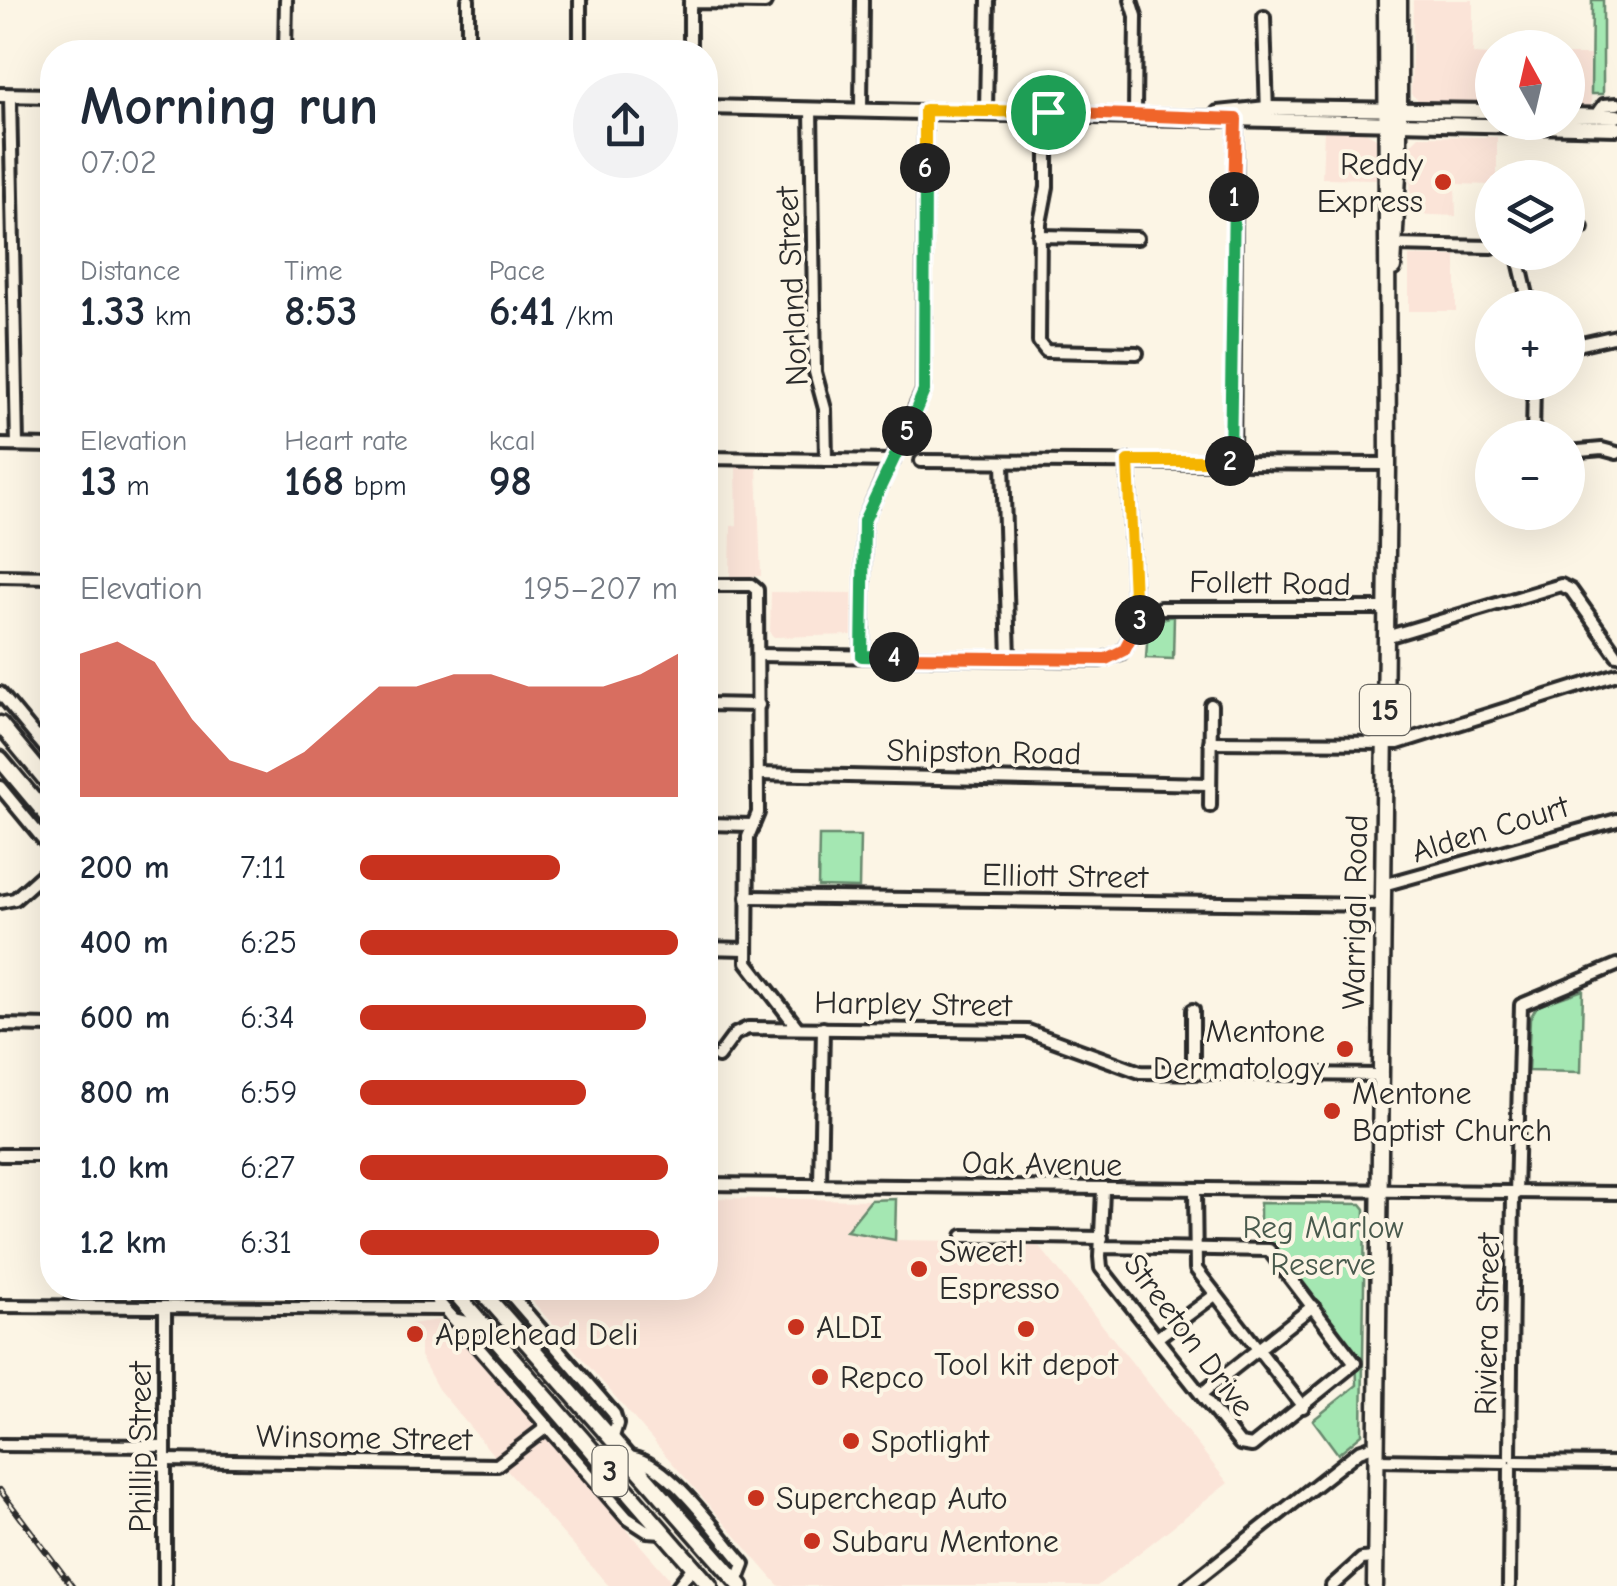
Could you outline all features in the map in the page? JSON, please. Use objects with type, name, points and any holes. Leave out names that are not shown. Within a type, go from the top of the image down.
[{"type":"highway","name":"Warrigal Road","points":[[1386,0],[1392,116]]},
{"type":"highway","name":"Warrigal Road","points":[[1374,1586],[1389,298],[1392,116],[1399,0]]},
{"type":"highway","points":[[0,724],[40,772]]},
{"type":"highway","points":[[0,759],[40,807]]},
{"type":"highway","name":"3","points":[[461,1300],[701,1579]]},
{"type":"highway","name":"3","points":[[490,1300],[739,1584]]},
{"type":"highway","points":[[574,1428],[590,1415]]},
{"type":"highway","points":[[701,1579],[714,1555]]},
{"type":"main road","points":[[5,96],[40,96]]},
{"type":"main road","points":[[718,106],[1392,116],[1617,128]]},
{"type":"main road","points":[[1392,116],[1475,112]]},
{"type":"main road","points":[[1585,116],[1617,116]]},
{"type":"street","points":[[285,40],[286,0]]},
{"type":"street","points":[[468,0],[468,40]]},
{"type":"street","points":[[580,0],[580,40]]},
{"type":"street","points":[[861,109],[862,0]]},
{"type":"street","points":[[986,111],[988,0]]},
{"type":"street","points":[[1131,0],[1136,16],[1136,114]]},
{"type":"street","points":[[690,40],[690,2],[765,3]]},
{"type":"street","points":[[1264,18],[1268,114]]},
{"type":"street","points":[[5,96],[16,445]]},
{"type":"street","points":[[1596,116],[1604,105],[1617,104]]},
{"type":"street","name":"Norland Street","points":[[811,108],[815,367],[826,416],[826,460]]},
{"type":"street","points":[[862,656],[863,531],[924,391],[925,110]]},
{"type":"street","points":[[1048,112],[1047,187],[1039,236],[1042,348],[1138,353]]},
{"type":"street","points":[[1233,461],[1236,114]]},
{"type":"street","points":[[1039,236],[1137,238]]},
{"type":"street","points":[[1391,245],[1475,246]]},
{"type":"street","points":[[1585,343],[1617,336]]},
{"type":"street","points":[[0,445],[40,446]]},
{"type":"street","points":[[1585,450],[1617,453]]},
{"type":"street","points":[[718,458],[893,461]]},
{"type":"street","points":[[922,461],[1388,464]]},
{"type":"street","points":[[1128,461],[1134,597],[1145,615]]},
{"type":"street","points":[[1004,463],[1009,658]]},
{"type":"street","points":[[0,576],[40,577]]},
{"type":"street","points":[[718,585],[751,585],[758,590],[758,812],[748,838],[746,949],[748,965],[796,1027]]},
{"type":"street","points":[[1386,636],[1561,585],[1571,590],[1617,655]]},
{"type":"street","name":"Follett Road","points":[[758,655],[1112,657],[1124,650],[1145,615],[1169,607],[1386,608]]},
{"type":"street","points":[[1210,742],[1385,743],[1617,674]]},
{"type":"street","points":[[0,693],[40,741]]},
{"type":"street","points":[[718,704],[760,705]]},
{"type":"street","points":[[1210,806],[1211,706]]},
{"type":"street","name":"Shipston Road","points":[[758,774],[1208,784]]},
{"type":"street","points":[[0,787],[40,835]]},
{"type":"street","name":"Alden Court","points":[[1383,885],[1615,816]]},
{"type":"street","points":[[718,824],[753,824]]},
{"type":"street","points":[[0,902],[14,899],[40,876]]},
{"type":"street","name":"Elliott Street","points":[[747,897],[1383,905]]},
{"type":"street","points":[[718,948],[746,949]]},
{"type":"street","name":"Riviera Street","points":[[1509,1586],[1521,1006],[1617,965]]},
{"type":"street","points":[[1193,1010],[1193,1073]]},
{"type":"street","points":[[0,1026],[40,1026]]},
{"type":"street","name":"Harpley Street","points":[[718,1057],[743,1028],[1033,1031],[1135,1071],[1380,1075]]},
{"type":"street","points":[[820,1185],[823,1028]]},
{"type":"street","points":[[0,1155],[40,1155]]},
{"type":"street","name":"Oak Avenue","points":[[718,1184],[1617,1193]]},
{"type":"street","name":"Streeton Drive","points":[[1102,1190],[1102,1268],[1246,1446],[1303,1406]]},
{"type":"street","points":[[963,1236],[1194,1248],[1269,1250],[1354,1357],[1353,1367],[1303,1406],[1196,1270],[1194,1248],[1195,1191]]},
{"type":"street","points":[[1157,1338],[1215,1295]]},
{"type":"street","points":[[419,1309],[429,1300]]},
{"type":"street","points":[[437,1300],[632,1523],[662,1532]]},
{"type":"street","points":[[516,1300],[614,1414],[617,1428],[612,1440]]},
{"type":"street","points":[[0,1306],[419,1309],[448,1312],[485,1326]]},
{"type":"street","points":[[1201,1394],[1314,1306]]},
{"type":"street","name":"Phillip Street","points":[[164,1308],[165,1586]]},
{"type":"street","points":[[504,1316],[535,1322]]},
{"type":"street","name":"Winsome Street","points":[[165,1460],[498,1464],[548,1426]]},
{"type":"street","points":[[1188,1586],[1359,1450],[1376,1448],[1376,1438]]},
{"type":"street","points":[[0,1445],[165,1446]]},
{"type":"street","points":[[626,1457],[648,1460],[745,1564],[739,1584]]},
{"type":"street","points":[[1376,1460],[1617,1463]]},
{"type":"street","points":[[1332,1586],[1362,1559],[1375,1558]]},
{"type":"street","points":[[678,1586],[701,1579]]},
{"type":"shaded area","points":[[1413,0],[1473,0],[1475,103],[1419,101],[1411,94]]},
{"type":"shaded area","points":[[1585,55],[1592,55],[1591,107],[1585,107]]},
{"type":"shaded area","points":[[1324,130],[1364,131],[1376,138],[1376,179],[1322,178]]},
{"type":"shaded area","points":[[1419,136],[1497,140],[1497,160],[1475,160],[1475,185],[1455,184],[1456,216],[1410,214],[1411,144]]},
{"type":"shaded area","points":[[1409,256],[1456,256],[1456,311],[1409,311]]},
{"type":"shaded area","points":[[736,467],[757,468],[761,576],[730,576],[731,526],[737,525]]},
{"type":"shaded area","points":[[771,592],[852,593],[852,635],[774,637],[770,633]]},
{"type":"shaded area","points":[[718,1198],[885,1200],[848,1231],[895,1240],[1036,1242],[1228,1483],[1097,1586],[779,1586],[531,1300],[718,1300]]},
{"type":"shaded area","points":[[439,1320],[448,1325],[669,1578],[669,1586],[609,1586],[495,1457],[438,1389],[420,1356],[420,1345],[411,1344],[410,1324]]},
{"type":"green space","points":[[1592,0],[1603,0],[1603,94],[1591,94]]},
{"type":"green space","points":[[1174,616],[1173,659],[1146,658],[1148,629],[1157,620]]},
{"type":"green space","points":[[819,836],[860,836],[859,888],[818,887]]},
{"type":"green space","points":[[1583,990],[1581,1072],[1528,1071],[1530,1018],[1537,1006]]},
{"type":"green space","points":[[896,1199],[895,1240],[846,1231],[871,1200]]},
{"type":"green space","name":"Reg Marlow Reserve","points":[[1260,1203],[1361,1204],[1365,1209],[1362,1434],[1338,1454],[1313,1420],[1357,1385],[1356,1353],[1276,1251],[1260,1244]]},
{"type":"railway","points":[[0,1490],[72,1586]]},
{"type":"place","name":"Reddy Express","points":[[1443,182]]},
{"type":"place","name":"Mentone Dermatology","points":[[1345,1049]]},
{"type":"place","name":"Mentone Baptist Church","points":[[1332,1111]]},
{"type":"place","name":"Sweet! Espresso","points":[[919,1269]]},
{"type":"place","name":"ALDI","points":[[796,1327]]},
{"type":"place","name":"Tool kit depot","points":[[1026,1329]]},
{"type":"place","name":"Applehead Deli","points":[[415,1334]]},
{"type":"place","name":"Repco","points":[[820,1377]]},
{"type":"place","name":"Spotlight","points":[[851,1441]]},
{"type":"place","name":"Supercheap Auto","points":[[756,1498]]},
{"type":"place","name":"Subaru Mentone","points":[[812,1541]]},
{"type":"route","points":[[925,110],[1048,112],[1236,119],[1233,461],[1128,461],[1134,597],[1145,615],[1132,640],[1117,656],[1100,660],[862,656],[864,521],[923,398],[925,110]]}]
